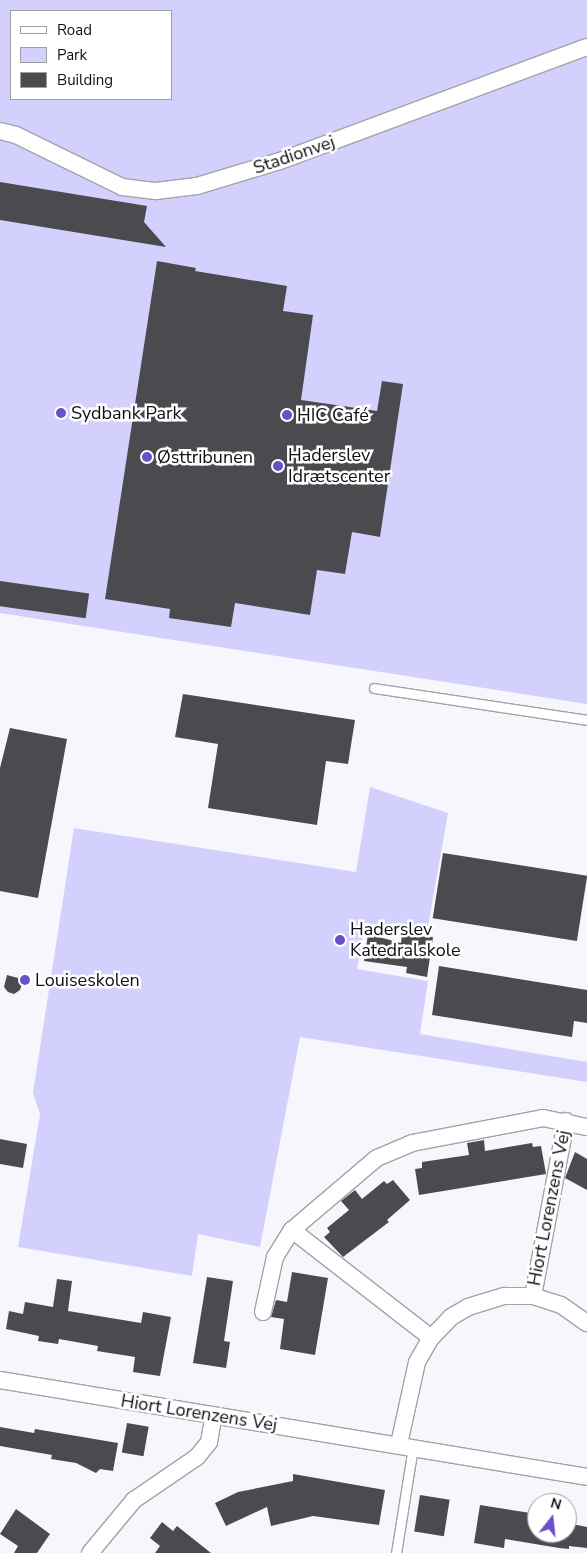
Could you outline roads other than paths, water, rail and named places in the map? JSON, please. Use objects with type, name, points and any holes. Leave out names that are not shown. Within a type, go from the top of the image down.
[{"type":"street","name":"Stadionvej","points":[[0,131],[16,135],[122,187],[156,191],[197,186],[280,161],[587,47]]},
{"type":"street","name":"Hiort Lorenzens Vej","points":[[263,1312],[275,1256],[292,1230],[377,1158],[412,1143],[544,1118],[566,1121],[587,1128]]},
{"type":"street","name":"Hiort Lorenzens Vej","points":[[532,1296],[566,1121]]},
{"type":"street","points":[[292,1230],[430,1338]]},
{"type":"street","name":"Hiort Lorenzens Vej","points":[[406,1446],[417,1362],[430,1338],[451,1317],[468,1307],[504,1296],[532,1296],[562,1305],[587,1323]]},
{"type":"street","name":"Hiort Lorenzens Vej","points":[[0,1380],[587,1477]]},
{"type":"street","points":[[90,1553],[134,1500],[197,1457],[209,1442],[214,1415]]},
{"type":"lane","points":[[374,688],[587,720]]},
{"type":"lane","points":[[396,1553],[406,1446]]},
{"type":"place","name":"Sydbank Park","points":[[61,413]]},
{"type":"place","name":"HIC Café","points":[[287,415]]},
{"type":"place","name":"Østtribunen","points":[[147,457]]},
{"type":"place","name":"Haderslev Idrætscenter","points":[[278,466]]},
{"type":"place","name":"Haderslev Katedralskole","points":[[340,940]]},
{"type":"place","name":"Louiseskolen","points":[[25,980]]}]
